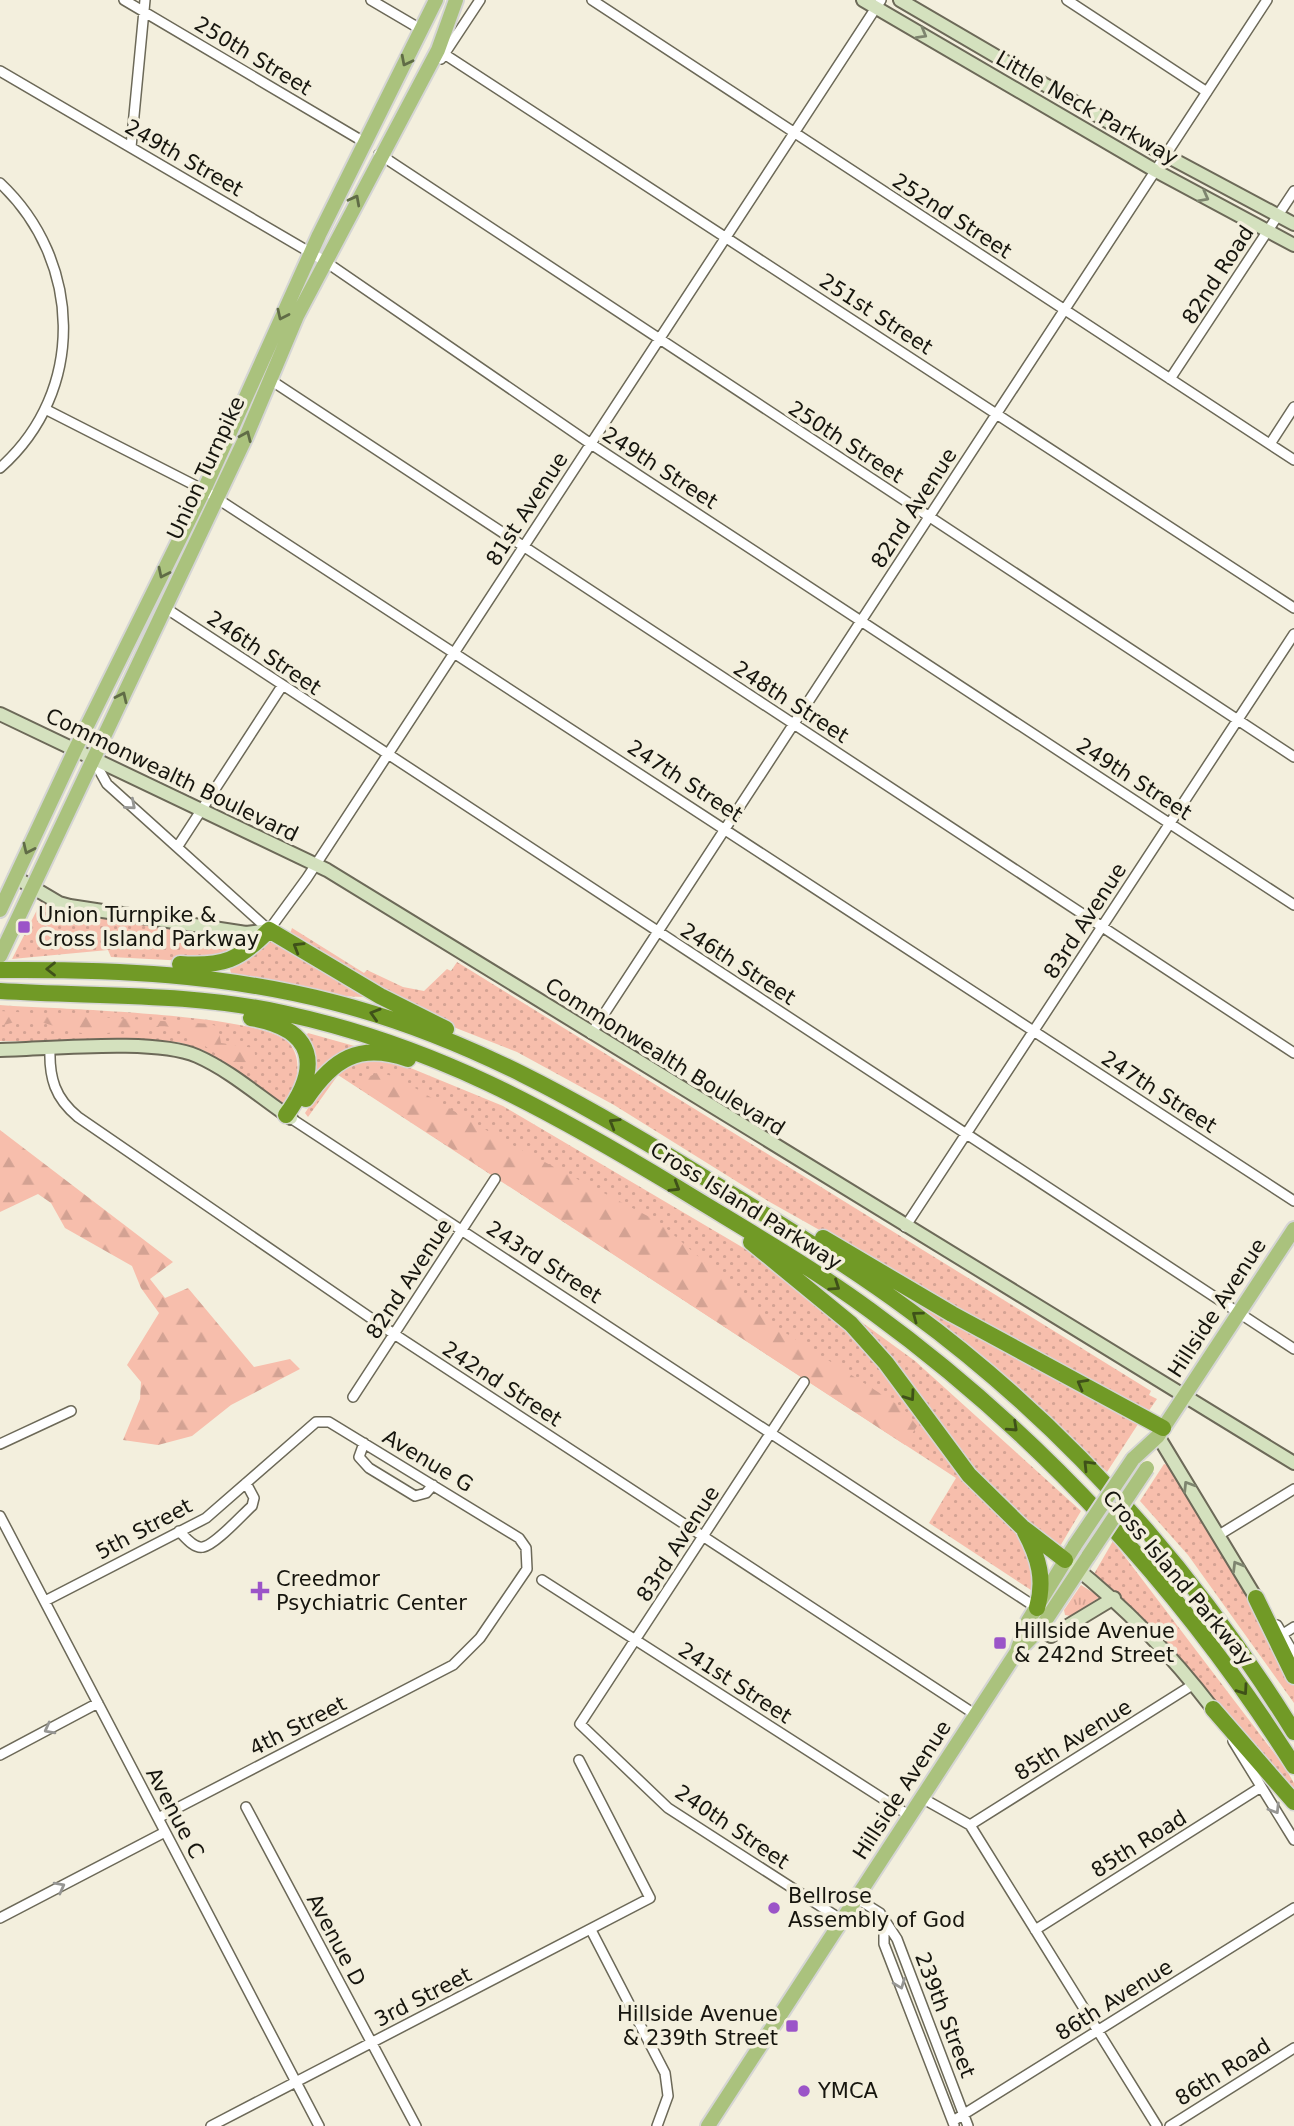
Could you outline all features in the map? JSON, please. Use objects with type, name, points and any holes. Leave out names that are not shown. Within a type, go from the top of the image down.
[{"type":"highway","points":[[102,970],[161,962],[199,966],[226,962],[247,952],[269,930],[380,996],[439,1025],[485,1054]]},
{"type":"highway","name":"Cross Island Parkway","points":[[0,970],[102,970],[222,979],[301,994],[377,1014],[485,1054],[587,1107],[847,1266],[911,1311],[1000,1382],[1056,1433],[1135,1515],[1184,1574],[1237,1645],[1294,1732]]},
{"type":"highway","name":"Cross Island Parkway","points":[[0,990],[122,993],[188,998],[302,1017],[401,1046],[488,1081],[569,1122],[715,1211],[869,1310],[965,1385],[1034,1447],[1101,1516],[1177,1601],[1238,1682],[1294,1766]]},
{"type":"highway","points":[[122,993],[182,1008],[270,1021],[289,1030],[302,1045],[309,1070],[303,1090],[289,1117]]},
{"type":"highway","points":[[289,1117],[328,1070],[342,1060],[365,1053],[390,1054],[434,1069],[488,1081]]},
{"type":"highway","points":[[735,1197],[807,1229],[1158,1437]]},
{"type":"highway","points":[[715,1211],[851,1324],[886,1363],[970,1475],[1022,1527],[1065,1560]]},
{"type":"highway","points":[[1022,1527],[1040,1572],[1043,1587],[1037,1608]]},
{"type":"highway","points":[[1256,1598],[1294,1676]]},
{"type":"highway","points":[[1213,1709],[1294,1802]]},
{"type":"main road","name":"Union Turnpike","points":[[0,909],[75,750],[210,494],[246,437],[364,142],[436,0]]},
{"type":"main road","name":"Union Turnpike","points":[[1,954],[164,607],[210,494],[317,257],[441,52],[456,0]]},
{"type":"main road","name":"Hillside Avenue","points":[[1016,1653],[1040,1629],[1147,1468],[1158,1437],[1294,1229]]},
{"type":"main road","name":"Hillside Avenue","points":[[708,2126],[1016,1653],[1037,1608],[1065,1560],[1133,1459],[1158,1437]]},
{"type":"street","name":"250th Street","points":[[124,0],[364,142]]},
{"type":"street","points":[[131,147],[145,0]]},
{"type":"street","points":[[371,0],[422,30]]},
{"type":"street","points":[[441,52],[480,0]]},
{"type":"street","name":"252nd Street","points":[[592,0],[1294,460]]},
{"type":"street","name":"Little Neck Parkway","points":[[863,0],[879,4],[1156,171],[1294,245]]},
{"type":"street","name":"Little Neck Parkway","points":[[900,0],[1165,155],[1294,224]]},
{"type":"street","points":[[1067,0],[1207,92]]},
{"type":"street","name":"82nd Avenue","points":[[590,1034],[1267,0]]},
{"type":"street","name":"81st Avenue","points":[[269,930],[315,864],[879,4]]},
{"type":"street","name":"251st Street","points":[[441,52],[1294,608]]},
{"type":"street","name":"249th Street","points":[[0,71],[317,257],[591,444],[1294,905]]},
{"type":"street","name":"250th Street","points":[[379,154],[1294,757]]},
{"type":"street","points":[[0,183],[34,221],[44,239],[62,290],[63,349],[56,382],[45,409],[19,449],[0,468]]},
{"type":"street","name":"82nd Road","points":[[1170,379],[1294,191]]},
{"type":"street","name":"248th Street","points":[[269,379],[1294,1053]]},
{"type":"street","points":[[1270,444],[1294,407]]},
{"type":"street","name":"247th Street","points":[[45,409],[210,494],[455,651],[1294,1201]]},
{"type":"street","name":"246th Street","points":[[164,607],[1294,1349]]},
{"type":"street","name":"83rd Avenue","points":[[905,1227],[1294,634]]},
{"type":"street","points":[[178,846],[282,686]]},
{"type":"street","name":"Commonwealth Boulevard","points":[[0,714],[315,864],[905,1227],[1294,1462]]},
{"type":"street","points":[[93,759],[107,784],[269,930]]},
{"type":"street","points":[[15,877],[54,901],[70,906],[246,933],[269,930]]},
{"type":"street","name":"243rd Street","points":[[0,1050],[145,1048],[184,1051],[217,1067],[461,1231],[1037,1608]]},
{"type":"street","name":"242nd Street","points":[[50,1049],[53,1085],[72,1112],[394,1334],[976,1715]]},
{"type":"street","name":"82nd Avenue","points":[[353,1397],[495,1179]]},
{"type":"street","name":"83rd Avenue","points":[[580,1724],[804,1382]]},
{"type":"street","points":[[0,1444],[71,1411]]},
{"type":"street","name":"Avenue G","points":[[316,1422],[329,1422],[519,1538]]},
{"type":"street","name":"5th Street","points":[[45,1601],[206,1518],[316,1422]]},
{"type":"street","name":"Cross Island Parkway","points":[[1158,1437],[1256,1598],[1283,1634],[1294,1654]]},
{"type":"street","points":[[364,1443],[359,1457],[369,1468],[415,1496],[426,1493],[433,1485]]},
{"type":"street","points":[[179,1531],[195,1546],[202,1547],[213,1541],[252,1506],[254,1498],[246,1483]]},
{"type":"street","points":[[1219,1535],[1294,1489]]},
{"type":"street","name":"Avenue C","points":[[0,1516],[319,2126]]},
{"type":"street","name":"4th Street","points":[[158,1818],[453,1665],[481,1638],[527,1569],[526,1548],[519,1538]]},
{"type":"street","points":[[1065,1560],[1114,1598],[1148,1631],[1194,1684],[1213,1709],[1294,1840]]},
{"type":"street","name":"241st Street","points":[[542,1580],[910,1816]]},
{"type":"street","points":[[1040,1629],[1051,1636],[1114,1598]]},
{"type":"street","points":[[1283,1634],[1294,1627]]},
{"type":"street","name":"85th Avenue","points":[[970,1825],[1194,1684]]},
{"type":"street","points":[[0,1755],[98,1703]]},
{"type":"street","name":"240th Street","points":[[580,1724],[668,1808],[842,1920]]},
{"type":"street","name":"3rd Street","points":[[211,2126],[650,1898],[579,1760]]},
{"type":"street","name":"85th Road","points":[[1035,1930],[1261,1787]]},
{"type":"street","points":[[922,1798],[970,1825],[1157,2126]]},
{"type":"street","name":"Avenue D","points":[[246,1807],[416,2126]]},
{"type":"street","points":[[0,1919],[165,1832]]},
{"type":"street","name":"239th Street","points":[[856,1898],[884,1919],[897,1939],[968,2126]]},
{"type":"street","name":"86th Avenue","points":[[954,2123],[964,2114],[1294,1908]]},
{"type":"street","name":"239th Street","points":[[884,1919],[884,1944],[954,2123]]},
{"type":"street","points":[[592,1930],[665,2073],[668,2096],[657,2126]]},
{"type":"street","name":"86th Road","points":[[1170,2126],[1294,2048]]},
{"type":"green space","points":[[42,900],[62,911],[248,940],[232,956],[187,961],[111,957],[108,950],[12,959]]},
{"type":"green space","points":[[292,928],[364,973],[367,970],[403,987],[424,991],[447,969],[451,971],[457,962],[1151,1391],[1149,1395],[1157,1399],[1148,1412],[1143,1412],[768,1201],[614,1105],[517,1052],[428,1017],[289,937]]},
{"type":"green space","points":[[272,938],[365,990],[365,997],[339,996],[231,973],[229,965],[250,958]]},
{"type":"green space","points":[[0,1005],[153,1014],[240,1025],[271,1033],[289,1043],[294,1050],[297,1073],[294,1089],[288,1104],[282,1104],[203,1050],[178,1042],[0,1041]]},
{"type":"green space","points":[[0,1011],[211,1024],[218,1027],[221,1043],[254,1048],[256,1061],[231,1061],[221,1057],[175,1028],[157,1026],[94,1034],[32,1020],[0,1026]]},
{"type":"green space","points":[[308,1033],[358,1047],[339,1055],[316,1074],[315,1061],[305,1037]]},
{"type":"green space","points":[[359,1059],[396,1062],[503,1106],[776,1267],[849,1330],[1019,1533],[1038,1580],[1031,1590],[929,1523],[956,1478],[338,1075],[308,1117],[305,1113],[326,1081]]},
{"type":"green space","points":[[379,1072],[398,1078],[503,1140],[659,1222],[784,1332],[903,1408],[917,1426],[905,1445],[353,1084]]},
{"type":"green space","points":[[0,1130],[173,1262],[150,1279],[165,1298],[188,1288],[254,1367],[290,1359],[300,1369],[231,1405],[192,1436],[158,1445],[123,1440],[140,1399],[141,1382],[127,1365],[159,1313],[141,1288],[132,1266],[65,1228],[51,1203],[38,1194],[0,1212]]},
{"type":"green space","points":[[906,1293],[1140,1421],[1107,1472],[991,1363],[905,1296]]},
{"type":"green space","points":[[856,1318],[915,1361],[1081,1511],[1059,1548],[994,1491],[953,1443]]},
{"type":"green space","points":[[1164,1464],[1168,1465],[1276,1646],[1294,1684],[1294,1703],[1188,1555],[1140,1501]]},
{"type":"green space","points":[[1113,1541],[1284,1766],[1294,1783],[1294,1794],[1155,1629],[1094,1574]]},
{"type":"green space","points":[[1081,1585],[1100,1597],[1071,1616],[1065,1615],[1064,1610]]},
{"type":"place","name":"Union Turnpike & Cross Island Parkway","points":[[24,927]]},
{"type":"place","name":"Creedmor Psychiatric Center","points":[[260,1591]]},
{"type":"place","name":"Hillside Avenue & 242nd Street","points":[[1000,1643]]},
{"type":"place","name":"Bellrose Assembly of God","points":[[774,1908]]},
{"type":"place","name":"Hillside Avenue & 239th Street","points":[[792,2026]]},
{"type":"place","name":"YMCA","points":[[804,2091]]}]
